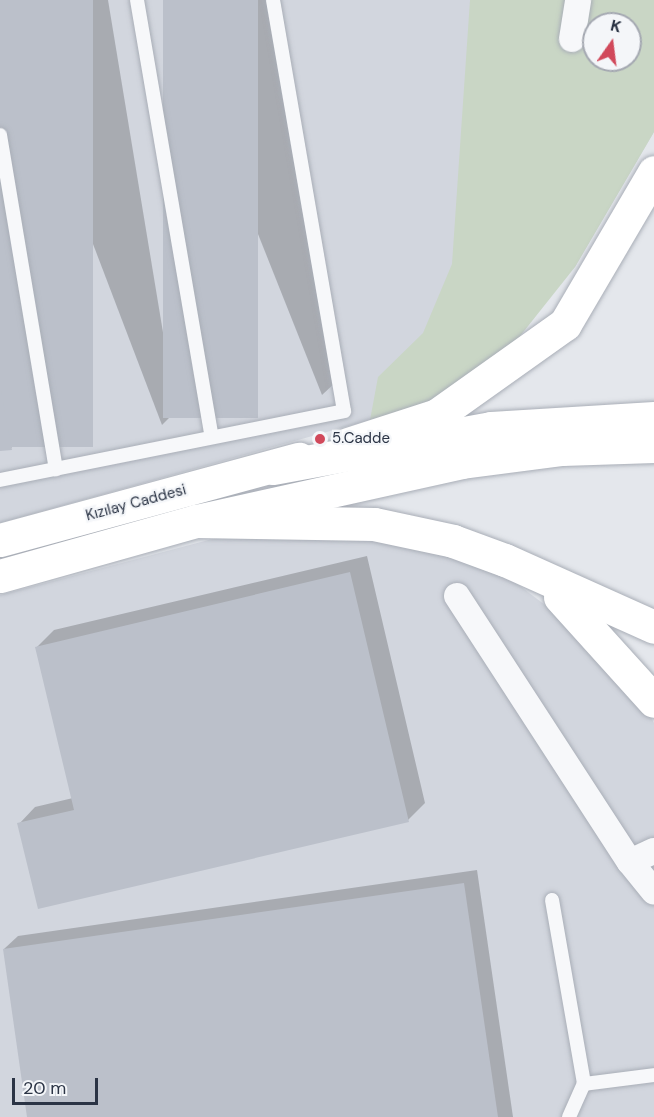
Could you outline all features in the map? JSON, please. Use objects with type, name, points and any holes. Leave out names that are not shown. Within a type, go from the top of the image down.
[{"type":"main road","points":[[273,468],[437,415],[514,365],[565,324],[654,171]]},
{"type":"main road","points":[[273,468],[491,428],[654,418]]},
{"type":"main road","points":[[0,576],[196,521],[462,462],[562,449],[654,446]]},
{"type":"main road","name":"Kızılay Caddesi","points":[[0,540],[273,468]]},
{"type":"main road","points":[[196,521],[374,524],[453,541],[542,578],[643,625]]},
{"type":"main road","points":[[542,578],[654,701]]},
{"type":"street","points":[[572,39],[578,0]]},
{"type":"street","points":[[457,596],[630,862],[654,892]]},
{"type":"street","points":[[630,862],[654,851]]},
{"type":"lane","points":[[137,0],[212,437]]},
{"type":"lane","points":[[0,480],[344,411],[273,0]]},
{"type":"lane","points":[[0,135],[56,469]]},
{"type":"lane","points":[[552,900],[584,1084],[569,1117]]},
{"type":"lane","points":[[584,1084],[654,1075]]},
{"type":"shaded area","points":[[0,0],[654,0],[654,132],[575,267],[370,420],[0,523]]},
{"type":"shaded area","points":[[265,525],[397,538],[508,577],[626,666],[654,723],[654,1117],[0,1117],[0,595]]},
{"type":"green space","points":[[470,0],[654,0],[654,132],[575,267],[493,370],[441,402],[370,420],[378,377],[423,333],[452,264]]},
{"type":"building","points":[[0,0],[93,0],[93,447],[0,447]]},
{"type":"building","points":[[163,0],[258,0],[258,418],[163,418]]},
{"type":"building","points":[[0,385],[12,450],[0,451]]},
{"type":"building","points":[[350,572],[409,822],[38,909],[17,823],[74,810],[35,647]]},
{"type":"building","points":[[464,883],[498,1117],[27,1117],[3,949]]},
{"type":"place","name":"5.Cadde","points":[[320,439]]}]
